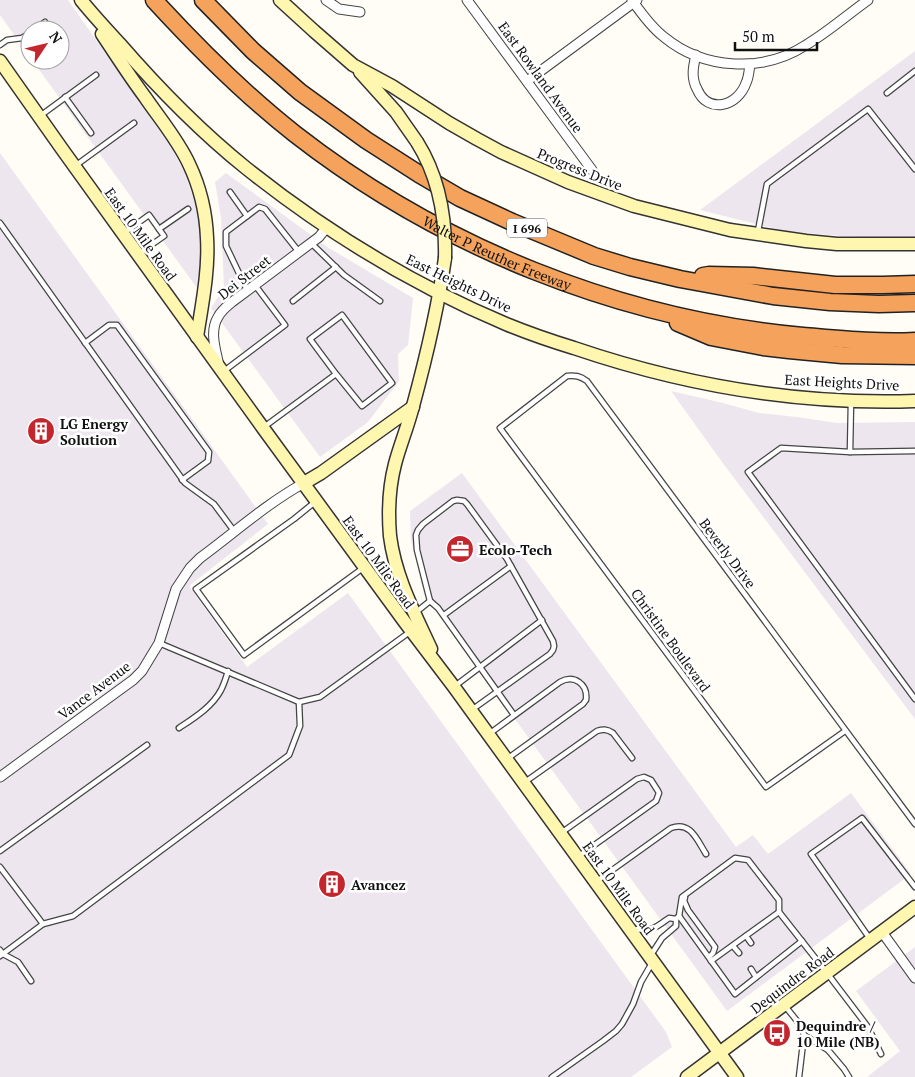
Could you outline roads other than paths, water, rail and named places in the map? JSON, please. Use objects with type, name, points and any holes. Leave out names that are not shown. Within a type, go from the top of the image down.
[{"type":"highway","name":"Walter P Reuther Freeway","points":[[154,0],[217,67],[294,134],[367,185],[432,224],[491,253],[562,282],[632,304],[726,326],[857,340],[915,341]]},
{"type":"highway","name":"I 696","points":[[203,0],[254,51],[300,92],[366,140],[460,198],[512,222],[594,256],[680,279],[773,296],[830,302],[915,303]]},
{"type":"highway","points":[[680,279],[709,275],[753,276],[836,285],[915,284]]},
{"type":"highway","points":[[632,304],[711,337],[737,343],[816,353],[915,356]]},
{"type":"main road","name":"Progress Drive","points":[[280,0],[353,65],[392,86],[448,123],[477,139],[501,152],[568,182],[634,206],[730,230],[837,244],[915,244]]},
{"type":"main road","points":[[82,1],[124,68],[181,149],[196,182],[206,222],[207,253],[205,283],[197,337]]},
{"type":"main road","name":"East Heights Drive","points":[[82,1],[161,89],[208,135],[247,168],[327,227],[378,259],[440,293],[506,324],[559,343],[616,362],[691,380],[753,391],[805,397],[915,401]]},
{"type":"main road","name":"East 10 Mile Road","points":[[0,61],[74,167],[263,428],[441,669],[737,1077]]},
{"type":"main road","points":[[353,65],[396,112],[417,142],[429,165],[439,192],[444,226],[444,258],[440,293],[413,407],[395,464],[389,515],[390,534],[403,588],[441,669]]},
{"type":"main road","points":[[304,483],[321,473],[413,407]]},
{"type":"main road","name":"Dequindre Road","points":[[687,1077],[915,907]]},
{"type":"street","points":[[326,0],[338,9],[360,12]]},
{"type":"street","name":"East Rowland Avenue","points":[[467,0],[592,170]]},
{"type":"street","points":[[527,81],[634,1],[651,26],[682,50],[719,62],[750,64],[784,56],[806,45],[868,0]]},
{"type":"street","points":[[696,55],[693,69],[696,89],[706,101],[719,105],[731,102],[740,94],[746,83],[750,64]]},
{"type":"street","name":"Dei Street","points":[[221,370],[213,334],[217,318],[232,302],[319,237],[327,227]]},
{"type":"street","name":"Vance Avenue","points":[[0,777],[133,680],[142,670],[159,643],[176,589],[190,568],[200,558],[286,493],[304,483]]},
{"type":"street","points":[[876,936],[915,978]]},
{"type":"lane","points":[[0,45],[6,40],[20,38]]},
{"type":"lane","points":[[887,93],[915,71]]},
{"type":"lane","points":[[39,117],[96,75]]},
{"type":"lane","points":[[65,97],[91,132]]},
{"type":"lane","points":[[758,234],[767,184],[868,109],[915,169]]},
{"type":"lane","points":[[74,167],[134,123]]},
{"type":"lane","points":[[230,192],[247,216]]},
{"type":"lane","points":[[247,290],[226,246],[225,238],[226,232],[259,207],[265,209],[299,252]]},
{"type":"lane","points":[[159,230],[188,209]]},
{"type":"lane","points":[[123,234],[149,215],[164,236],[138,255]]},
{"type":"lane","points":[[0,223],[184,483],[214,504],[234,532]]},
{"type":"lane","points":[[311,243],[344,275],[380,300]]},
{"type":"lane","points":[[293,301],[336,267]]},
{"type":"lane","points":[[221,370],[285,325],[255,284]]},
{"type":"lane","points":[[342,315],[392,383],[362,406],[336,374],[310,338],[342,315]]},
{"type":"lane","points":[[85,343],[109,325],[117,326],[209,452],[208,461],[182,480]]},
{"type":"lane","points":[[263,428],[336,374]]},
{"type":"lane","name":"Beverly Drive","points":[[500,428],[567,376],[574,375],[586,381],[915,824]]},
{"type":"lane","points":[[850,452],[851,400]]},
{"type":"lane","name":"Christine Boulevard","points":[[500,428],[766,787],[846,731]]},
{"type":"lane","points":[[915,451],[850,452],[781,448],[748,472],[915,699]]},
{"type":"lane","points":[[430,602],[417,550],[416,535],[423,524],[453,502],[457,500],[464,501],[472,509],[511,566],[542,620],[554,646],[550,654],[471,711]]},
{"type":"lane","points":[[316,501],[294,519],[196,589],[244,655],[364,567]]},
{"type":"lane","points":[[444,614],[511,566]]},
{"type":"lane","points":[[159,643],[299,702],[320,697],[408,626],[415,613],[430,602]]},
{"type":"lane","points":[[430,602],[435,604],[444,614],[514,715]]},
{"type":"lane","points":[[454,687],[542,620]]},
{"type":"lane","points":[[179,728],[201,713],[214,700],[220,692],[228,671]]},
{"type":"lane","points":[[488,735],[567,679],[580,682],[586,691],[586,700],[583,704],[506,760]]},
{"type":"lane","points":[[31,981],[18,962],[1,954],[43,924],[73,916],[289,755],[300,726],[299,702]]},
{"type":"lane","points":[[524,783],[601,730],[613,732],[632,758]]},
{"type":"lane","points":[[0,851],[147,745]]},
{"type":"lane","points":[[560,833],[637,779],[644,777],[651,780],[659,794],[656,801],[577,857]]},
{"type":"lane","points":[[876,936],[811,854],[862,818],[915,887]]},
{"type":"lane","points":[[596,882],[674,827],[682,826],[692,832],[706,854]]},
{"type":"lane","points":[[552,1077],[616,1031],[622,1024],[652,960],[653,952],[662,938],[674,930],[676,926],[682,896],[735,858],[748,860],[779,900],[779,912],[868,1027],[881,1054]]},
{"type":"lane","points":[[0,867],[43,924]]},
{"type":"lane","points":[[686,894],[684,901],[688,910],[715,947],[710,959]]},
{"type":"lane","points":[[710,959],[733,946],[779,912]]},
{"type":"lane","points":[[629,928],[654,929],[669,918],[677,918]]},
{"type":"lane","points":[[677,918],[735,994],[802,941]]},
{"type":"lane","points":[[761,925],[765,931]]},
{"type":"lane","points":[[746,936],[752,942]]},
{"type":"lane","points":[[733,946],[739,953]]},
{"type":"lane","points":[[780,950],[784,956]]},
{"type":"lane","points":[[765,960],[769,967]]},
{"type":"lane","points":[[750,970],[756,977]]},
{"type":"lane","points":[[784,1005],[802,1028],[804,1035],[799,1077]]},
{"type":"lane","points":[[804,1035],[828,1050],[849,1077]]},
{"type":"place","name":"LG Energy Solution","points":[[41,431]]},
{"type":"place","name":"Ecolo-Tech","points":[[460,549]]},
{"type":"place","name":"Avancez","points":[[332,884]]},
{"type":"place","name":"Dequindre / 10 Mile (NB)","points":[[777,1033]]}]
